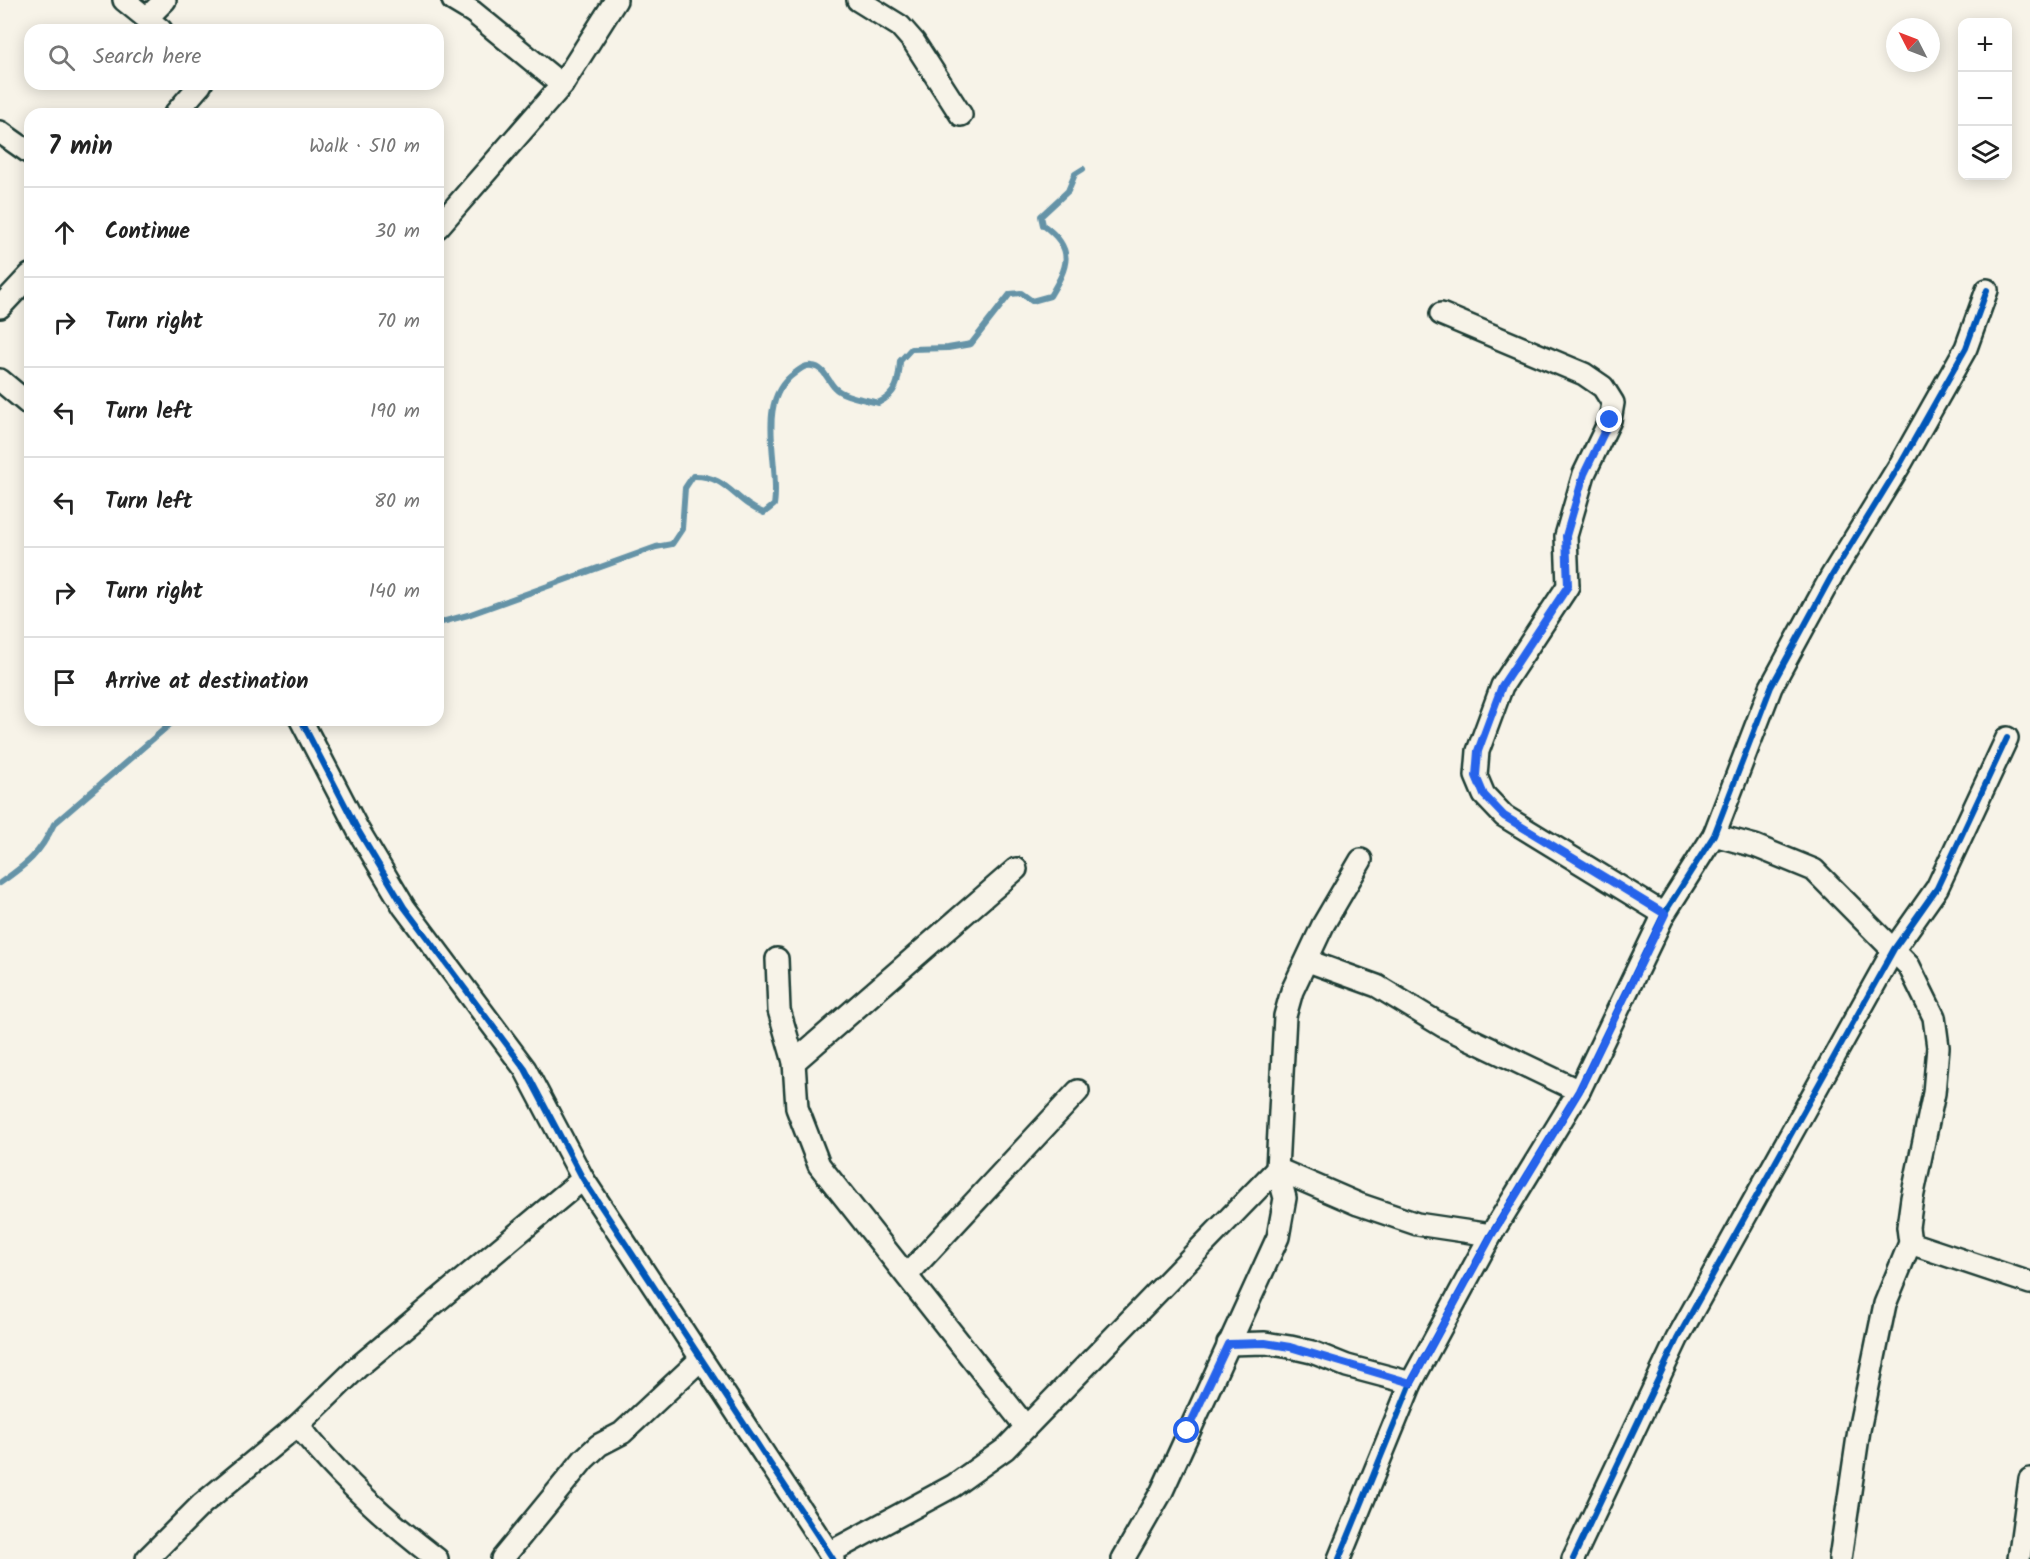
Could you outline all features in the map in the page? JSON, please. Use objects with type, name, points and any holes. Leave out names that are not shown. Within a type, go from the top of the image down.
[{"type":"street","points":[[124,0],[154,24],[165,0]]},
{"type":"street","points":[[453,0],[477,6],[562,85]]},
{"type":"street","points":[[444,219],[562,85],[616,0]]},
{"type":"street","points":[[858,0],[900,26],[914,42],[961,115]]},
{"type":"street","points":[[180,108],[196,90]]},
{"type":"street","points":[[0,132],[24,149]]},
{"type":"street","points":[[0,307],[24,281]]},
{"type":"street","points":[[1339,1559],[1411,1383],[1491,1236],[1579,1091],[1665,914],[1714,835],[1772,687],[1831,577],[1901,464],[1966,348],[1988,290]]},
{"type":"street","points":[[1441,314],[1584,374],[1603,387],[1613,403],[1610,420],[1584,474],[1566,536],[1568,586],[1502,686],[1478,751],[1476,776],[1484,795],[1504,816],[1665,914]]},
{"type":"street","points":[[0,382],[24,400]]},
{"type":"street","points":[[305,726],[358,830],[404,907],[525,1069],[583,1179],[831,1556],[953,1486],[1005,1449],[1277,1169]]},
{"type":"street","points":[[1573,1559],[1677,1339],[1894,949],[1937,888],[2007,738]]},
{"type":"street","points":[[1714,835],[1755,846],[1814,870],[1894,949],[1923,990],[1934,1017],[1938,1047],[1934,1093],[1909,1217],[1910,1243],[1885,1304],[1859,1430],[1840,1559]]},
{"type":"street","points":[[1123,1559],[1162,1491],[1278,1237],[1286,1198],[1277,1169],[1286,1016],[1292,991],[1336,899],[1361,860]]},
{"type":"street","points":[[794,1062],[1016,869]]},
{"type":"street","points":[[777,959],[779,1010],[794,1062],[797,1108],[819,1165],[1026,1427]]},
{"type":"street","points":[[1308,961],[1377,986],[1443,1026],[1579,1091]]},
{"type":"street","points":[[907,1275],[1078,1091]]},
{"type":"street","points":[[1277,1169],[1358,1204],[1418,1224],[1491,1236]]},
{"type":"street","points":[[147,1559],[202,1504],[298,1425],[358,1366],[583,1179]]},
{"type":"street","points":[[1910,1243],[2030,1283]]},
{"type":"street","points":[[1228,1344],[1265,1343],[1290,1347],[1411,1383]]},
{"type":"street","points":[[502,1559],[584,1459],[598,1446],[622,1433],[645,1414],[701,1359]]},
{"type":"street","points":[[298,1425],[327,1462],[437,1559]]},
{"type":"street","points":[[2019,1559],[2030,1479]]},
{"type":"waterway","points":[[444,621],[468,615],[656,547],[672,544],[682,529],[685,488],[693,476],[705,477],[723,484],[745,502],[764,513],[774,505],[772,417],[775,400],[782,385],[801,369],[812,366],[822,371],[834,387],[843,393],[878,403],[893,391],[898,381],[900,361],[911,349],[948,348],[971,344],[1010,294],[1021,293],[1032,301],[1050,296],[1061,276],[1066,258],[1061,242],[1043,225],[1041,216],[1068,191],[1075,174],[1083,169]]},
{"type":"waterway","points":[[0,883],[32,858],[54,824],[168,726]]},
{"type":"cycle path","points":[[1339,1559],[1411,1383],[1491,1235],[1579,1091],[1664,914],[1714,835],[1771,687],[1831,577],[1901,463],[1966,348],[1987,290]]},
{"type":"cycle path","points":[[304,726],[358,830],[404,907],[525,1069],[583,1179],[833,1559]]},
{"type":"cycle path","points":[[1573,1559],[1677,1339],[1894,949],[1937,888],[2007,738]]},
{"type":"route","points":[[1187,1431],[1228,1344],[1265,1343],[1290,1347],[1312,1352],[1347,1366],[1411,1383],[1491,1236],[1579,1091],[1634,972],[1665,914],[1504,816],[1484,795],[1476,776],[1478,751],[1502,686],[1568,586],[1566,536],[1584,474],[1610,420]]}]
